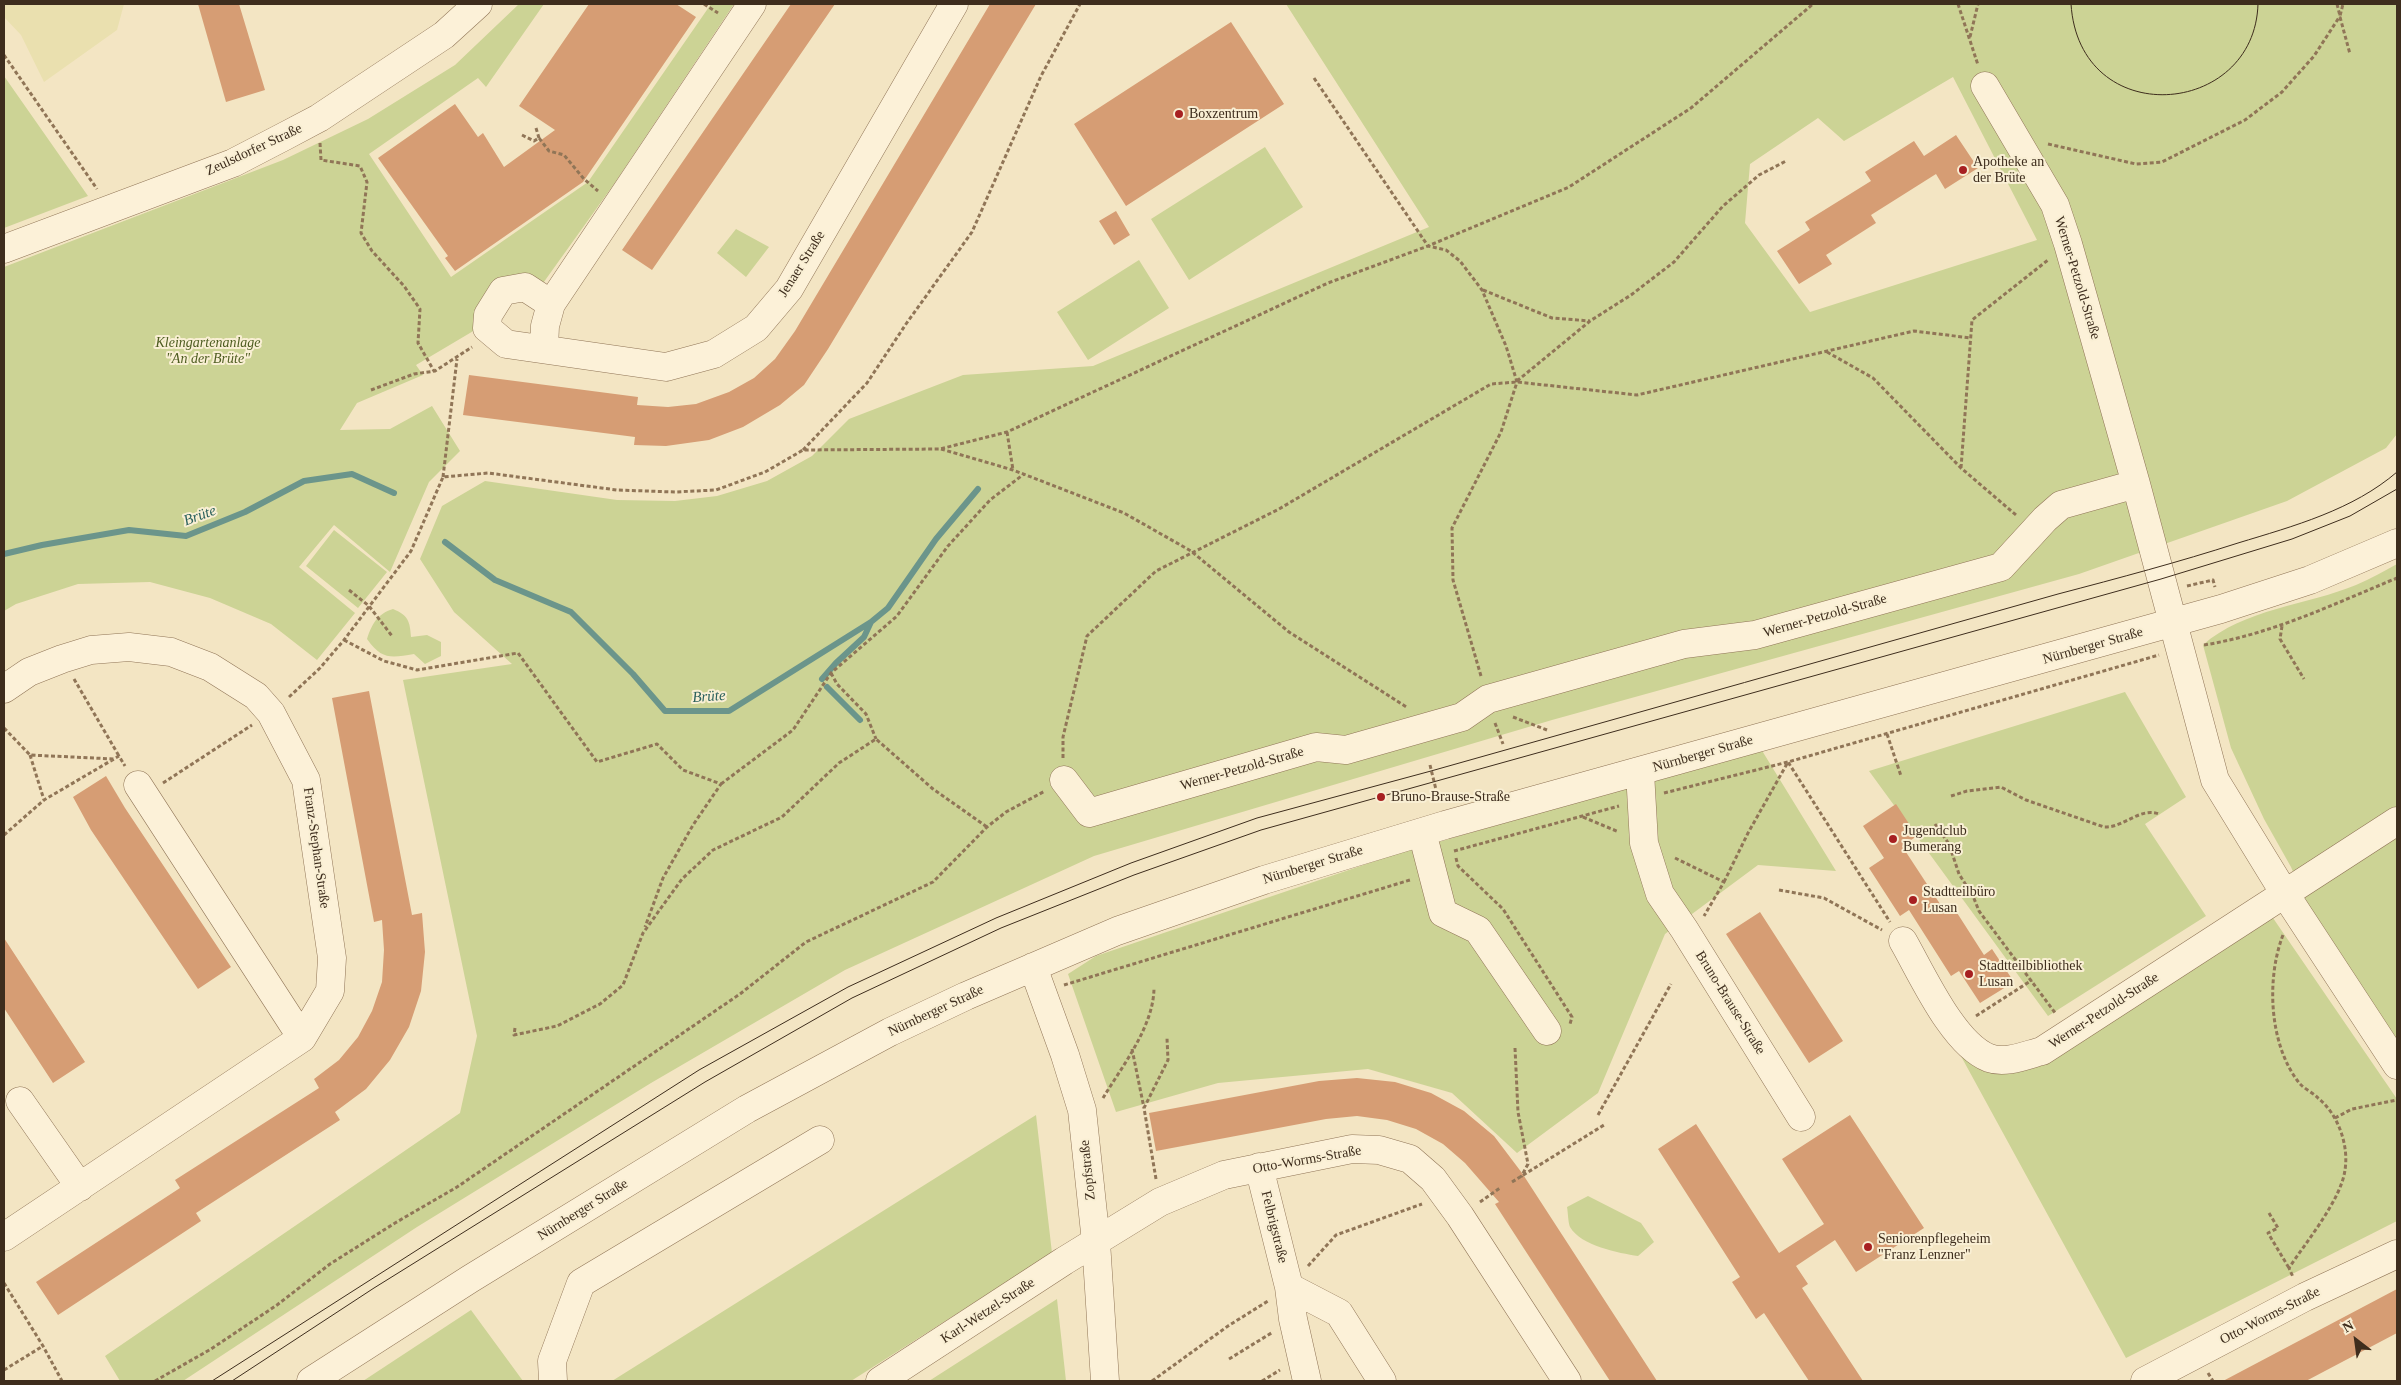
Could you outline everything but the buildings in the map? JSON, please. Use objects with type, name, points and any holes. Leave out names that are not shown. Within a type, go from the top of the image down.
[{"type":"street","name":"Zeulsdorfer Straße","points":[[4,249],[233,163],[319,118],[444,35],[478,4]]},
{"type":"street","points":[[544,348],[544,326],[551,304],[752,4]]},
{"type":"street","name":"Jenaer Straße","points":[[506,344],[666,367],[714,354],[756,328],[789,289],[954,4]]},
{"type":"street","name":"Werner-Petzold-Straße","points":[[1985,86],[2025,151],[2055,205],[2068,244],[2136,484],[2215,780],[2289,901],[2397,1065]]},
{"type":"street","points":[[506,344],[488,328],[488,315],[503,291],[525,287],[551,304]]},
{"type":"street","name":"Werner-Petzold-Straße","points":[[1064,780],[1089,813],[1316,747],[1346,750],[1462,718],[1684,644],[1756,635],[2001,566],[2034,530],[2061,505],[2136,484]]},
{"type":"street","name":"Nürnberger Straße","points":[[311,1381],[479,1274],[747,1109],[890,1032],[1117,931],[1210,898],[1433,828],[1640,772],[2177,636],[2397,543]]},
{"type":"street","name":"Franz-Stephan-Straße","points":[[4,689],[29,672],[62,659],[91,650],[128,647],[171,652],[210,667],[256,696],[271,713],[306,780],[332,958],[330,991],[302,1038],[4,1237]]},
{"type":"street","name":"Bruno-Brause-Straße","points":[[1640,772],[1644,843],[1660,894],[1684,929],[1801,1118]]},
{"type":"street","points":[[138,786],[302,1038]]},
{"type":"street","name":"Werner-Petzold-Straße","points":[[1903,941],[1954,1029],[1971,1047],[1990,1058],[2009,1060],[2042,1051],[2070,1032],[2289,901],[2397,821]]},
{"type":"street","points":[[1433,828],[1432,873],[1443,913],[1478,930],[1558,1029]]},
{"type":"street","name":"Zopfstraße","points":[[1033,967],[1082,1110],[1096,1242],[1105,1381]]},
{"type":"street","points":[[20,1101],[80,1187]]},
{"type":"street","points":[[553,1371],[581,1283],[820,1140]]},
{"type":"street","name":"Otto-Worms-Straße","points":[[1096,1242],[1160,1202],[1224,1175],[1352,1149],[1379,1150],[1410,1159],[1433,1179],[1446,1194],[1567,1381]]},
{"type":"street","name":"Felbrigstraße","points":[[1259,1167],[1289,1287],[1293,1319],[1307,1381]]},
{"type":"street","name":"Karl-Wetzel-Straße","points":[[880,1381],[1096,1242]]},
{"type":"street","name":"Otto-Worms-Straße","points":[[2144,1381],[2305,1297],[2397,1254]]},
{"type":"street","points":[[1289,1287],[1339,1313],[1382,1381]]},
{"type":"path","points":[[704,4],[709,7]]},
{"type":"path","points":[[442,477],[488,473],[617,490],[676,492],[716,490],[765,472],[803,450],[867,383],[906,324],[972,232],[1041,76],[1080,4]]},
{"type":"path","points":[[803,450],[940,449],[1007,432],[1328,283],[1428,246],[1569,187],[1691,108],[1813,4]]},
{"type":"path","points":[[1958,4],[1985,86]]},
{"type":"path","points":[[1970,38],[1978,4]]},
{"type":"path","points":[[2337,4],[2350,54]]},
{"type":"path","points":[[2025,151],[2042,143],[2136,164],[2162,162],[2245,120],[2282,92],[2314,56],[2340,16],[2343,4]]},
{"type":"path","points":[[4,55],[112,210]]},
{"type":"path","points":[[1314,78],[1428,246],[1446,250],[1460,262],[1482,290],[1506,346],[1517,382]]},
{"type":"path","points":[[319,118],[321,160],[360,166],[367,182],[361,233],[372,251],[404,286],[420,309],[418,343],[434,371]]},
{"type":"path","points":[[536,128],[538,138],[549,151],[564,155],[584,179]]},
{"type":"path","points":[[522,135],[534,141],[538,138]]},
{"type":"path","points":[[1547,730],[1497,706],[1459,602],[1453,580],[1452,528],[1501,432],[1517,382],[1590,321],[1631,295],[1674,262],[1724,206],[1759,175],[1786,161]]},
{"type":"path","points":[[1961,468],[1972,320],[2068,244]]},
{"type":"path","points":[[1482,290],[1552,318],[1590,321]]},
{"type":"path","points":[[155,1381],[211,1349],[277,1305],[330,1264],[394,1222],[458,1187],[746,990],[806,942],[932,882],[987,827],[1006,812],[1064,780],[1063,737],[1087,636],[1156,571],[1279,508],[1491,384],[1517,382],[1637,395],[1914,331],[1971,338]]},
{"type":"path","points":[[371,390],[414,374],[434,371],[457,358],[468,349],[482,344],[506,344]]},
{"type":"path","points":[[1826,351],[1873,378],[1961,468],[2034,530]]},
{"type":"path","points":[[62,659],[118,758],[138,786],[166,783],[271,713],[320,668],[344,640],[411,551],[442,477],[457,358]]},
{"type":"path","points":[[1007,432],[1013,470]]},
{"type":"path","points":[[940,449],[1013,470],[1124,514],[1190,552],[1290,632],[1436,725]]},
{"type":"path","points":[[515,1028],[514,1035],[557,1026],[600,1004],[623,985],[662,878],[693,825],[721,784],[793,730],[831,673],[897,616],[948,546],[990,500],[1024,474]]},
{"type":"path","points":[[1454,851],[1886,734],[2177,636],[2228,641],[2282,626],[2397,578]]},
{"type":"path","points":[[349,590],[369,606],[392,636]]},
{"type":"path","points":[[2282,626],[2280,640],[2304,679]]},
{"type":"path","points":[[344,640],[384,661],[417,670],[518,654],[597,762],[657,744],[683,770],[721,784]]},
{"type":"path","points":[[831,673],[837,684],[866,714],[876,738],[933,788],[987,827]]},
{"type":"path","points":[[4,728],[30,756],[44,800]]},
{"type":"path","points":[[1499,733],[1503,744]]},
{"type":"path","points":[[1886,734],[1901,776]]},
{"type":"path","points":[[643,933],[682,879],[713,850],[782,817],[839,763],[876,738]]},
{"type":"path","points":[[30,756],[118,758]]},
{"type":"path","points":[[4,835],[44,800],[118,758]]},
{"type":"path","points":[[1724,882],[1748,833],[1788,762]]},
{"type":"path","points":[[1788,762],[1903,941]]},
{"type":"path","points":[[1430,765],[1433,828],[1454,851],[1458,866],[1503,909],[1572,1017],[1558,1029]]},
{"type":"path","points":[[1951,796],[1967,791],[2001,787],[2026,800],[2104,827],[2114,828],[2141,814],[2151,811],[2159,814]]},
{"type":"path","points":[[1935,824],[1949,844],[1959,874],[1994,933],[2032,980],[2070,1032]]},
{"type":"path","points":[[1043,992],[1458,866]]},
{"type":"path","points":[[1779,890],[1824,898],[1903,941]]},
{"type":"path","points":[[2289,901],[2272,985],[2280,1049],[2300,1084],[2320,1099],[2335,1118],[2347,1152],[2345,1171],[2339,1192],[2289,1268]]},
{"type":"path","points":[[1970,1020],[2032,980]]},
{"type":"path","points":[[1598,1115],[1671,984]]},
{"type":"path","points":[[1082,1110],[1101,1101],[1132,1049],[1153,1006],[1154,989]]},
{"type":"path","points":[[1144,1108],[1168,1060],[1167,1038]]},
{"type":"path","points":[[1515,1048],[1518,1112],[1528,1164],[1521,1177]]},
{"type":"path","points":[[1132,1049],[1160,1202]]},
{"type":"path","points":[[2335,1118],[2352,1109],[2397,1100]]},
{"type":"path","points":[[1512,1182],[1604,1125]]},
{"type":"path","points":[[1152,1381],[1228,1326],[1289,1287],[1336,1235],[1446,1194]]},
{"type":"path","points":[[2269,1213],[2278,1228],[2268,1233],[2305,1297]]},
{"type":"path","points":[[4,1283],[62,1381]]},
{"type":"path","points":[[1229,1359],[1293,1319]]},
{"type":"path","points":[[4,1370],[43,1346]]},
{"type":"shaded area","points":[[4,4],[124,4],[117,30],[44,82],[21,35],[4,17]]},
{"type":"green space","name":"Kleingartenanlage \"An der Brüte\"","points":[[519,4],[544,4],[486,87],[478,78],[369,154],[451,277],[588,182],[711,4],[734,4],[614,184],[541,286],[522,279],[475,330],[416,365],[423,375],[357,403],[340,430],[390,429],[432,406],[460,451],[429,482],[390,572],[334,525],[299,567],[355,613],[317,660],[271,624],[210,598],[150,582],[78,584],[16,604],[4,611],[4,267],[283,160],[368,119],[455,65]]},
{"type":"green space","points":[[1286,4],[2397,4],[2397,434],[2386,448],[2287,501],[2079,574],[1552,720],[1094,856],[845,970],[651,1083],[417,1227],[183,1381],[120,1381],[105,1356],[460,1113],[477,1036],[403,680],[512,664],[454,612],[420,559],[442,506],[485,481],[617,500],[675,501],[717,496],[767,481],[812,456],[849,419],[963,375],[1093,366],[1429,227]],"holes":[[[1953,77],[2037,240],[1810,312],[1745,223],[1750,164],[1818,118],[1844,141]]]},
{"type":"green space","points":[[4,76],[88,196],[4,228]]},
{"type":"green space","points":[[1265,147],[1303,207],[1189,280],[1151,219]]},
{"type":"green space","points":[[736,229],[769,247],[746,277],[717,253]]},
{"type":"green space","points":[[1139,260],[1169,308],[1088,360],[1057,312]]},
{"type":"green space","points":[[334,530],[387,572],[358,608],[306,566]]},
{"type":"green space","points":[[2397,564],[2397,1047],[2310,910],[2291,867],[2264,819],[2231,748],[2203,645],[2219,633],[2256,615],[2337,592],[2372,578]]},
{"type":"green space","points":[[393,609],[407,619],[411,637],[427,635],[441,642],[441,656],[425,664],[414,654],[393,657],[377,651],[367,639],[373,624],[379,617]]},
{"type":"green space","points":[[2125,692],[2186,797],[2145,824],[2206,916],[2048,1016],[1869,771]]},
{"type":"green space","points":[[1761,749],[1836,871],[1758,865],[1665,934],[1598,1093],[1517,1153],[1452,1093],[1368,1069],[1218,1083],[1116,1112],[1068,974],[1096,956],[1390,856]]},
{"type":"green space","points":[[2273,918],[2397,1099],[2397,1221],[2126,1358],[1956,1047],[2017,1069]]},
{"type":"green space","points":[[1036,1115],[1052,1253],[851,1381],[612,1381]]},
{"type":"green space","points":[[1588,1196],[1641,1223],[1654,1242],[1638,1256],[1601,1248],[1575,1234],[1570,1227],[1567,1207]]},
{"type":"green space","points":[[1057,1299],[1066,1381],[929,1381]]},
{"type":"green space","points":[[471,1310],[523,1381],[363,1381]]},
{"type":"waterway","name":"Brüte","points":[[4,554],[42,545],[129,530],[186,536],[245,512],[304,481],[352,474],[394,493]]},
{"type":"waterway","name":"Brüte","points":[[445,542],[495,580],[571,612],[633,674],[665,711],[729,711],[871,622],[888,608],[936,539],[978,489]]},
{"type":"waterway","points":[[822,679],[864,637],[871,622]]},
{"type":"waterway","points":[[827,687],[860,720]]},
{"type":"tram line","points":[[2071,4],[2081,45],[2103,74],[2133,90],[2166,95],[2200,88],[2229,70],[2249,42],[2258,4]]},
{"type":"tram line","points":[[212,1381],[699,1070],[848,987],[996,918],[1131,863],[1257,818],[2149,570],[2280,530],[2342,507],[2380,485],[2397,472]]},
{"type":"tram line","points":[[232,1381],[374,1288],[705,1082],[852,998],[1001,928],[1134,875],[1261,830],[2161,579],[2292,539],[2350,516],[2397,489]]},
{"type":"place","name":"Boxzentrum","points":[[1179,114]]},
{"type":"place","name":"Apotheke an der Brüte","points":[[1963,170]]},
{"type":"place","name":"Bruno-Brause-Straße","points":[[1381,797]]},
{"type":"place","name":"Jugendclub Bumerang","points":[[1893,839]]},
{"type":"place","name":"Stadtteilbüro Lusan","points":[[1913,900]]},
{"type":"place","name":"Stadtteilbibliothek Lusan","points":[[1969,974]]},
{"type":"place","name":"Seniorenpflegeheim \"Franz Lenzner\"","points":[[1868,1247]]}]
